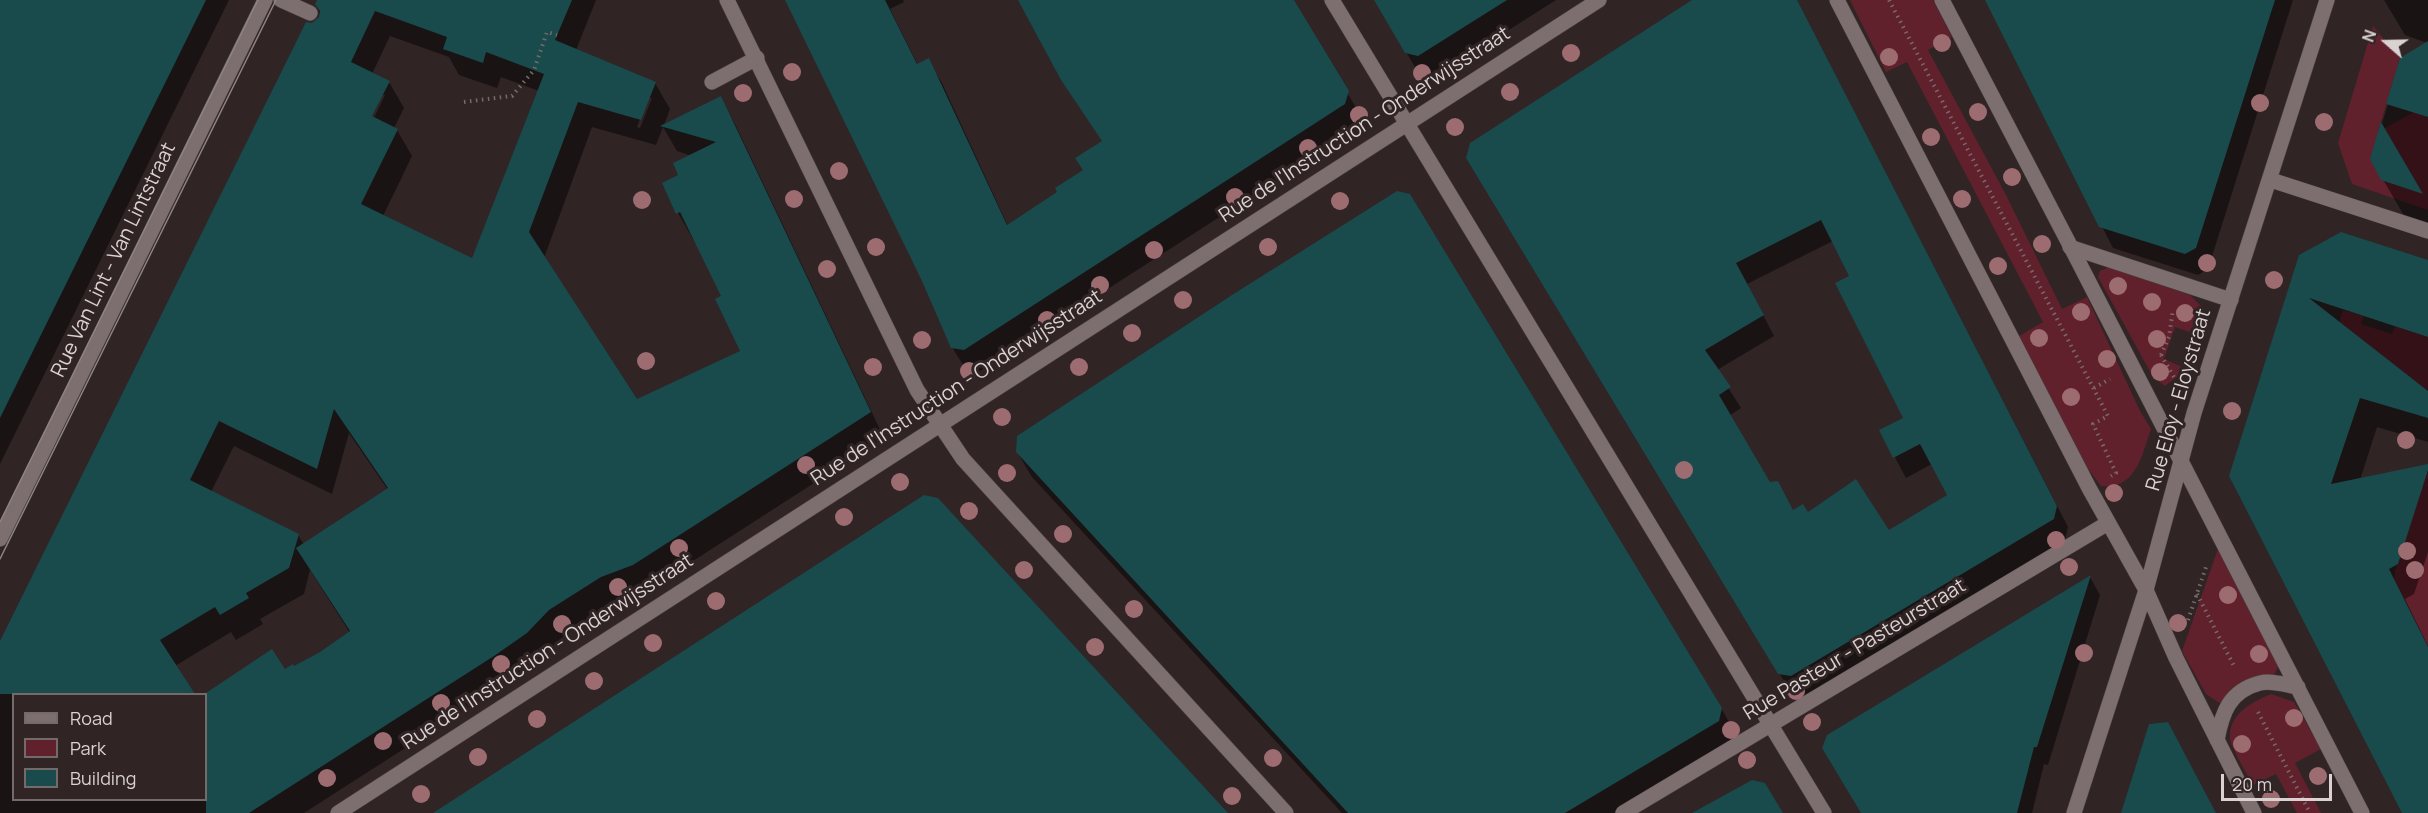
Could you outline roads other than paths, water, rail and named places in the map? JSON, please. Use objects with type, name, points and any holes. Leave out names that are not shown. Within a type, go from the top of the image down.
[{"type":"street","name":"Rue Van Lint - Van Lintstraat","points":[[0,539],[265,0]]},
{"type":"street","points":[[281,0],[310,13]]},
{"type":"street","points":[[728,0],[917,390],[939,425],[963,459],[1286,813]]},
{"type":"street","points":[[1332,0],[1824,813]]},
{"type":"street","name":"Rue de l'Instruction - Onderwijsstraat","points":[[338,813],[1599,0]]},
{"type":"street","points":[[1837,0],[2108,523],[2146,591],[2254,813]]},
{"type":"street","points":[[1942,0],[2131,368],[2183,462],[2362,813]]},
{"type":"street","name":"Rue Eloy - Eloystraat","points":[[2074,813],[2146,591],[2183,462],[2194,413],[2271,180],[2327,0]]},
{"type":"street","points":[[712,82],[757,58]]},
{"type":"street","points":[[2271,180],[2428,231]]},
{"type":"street","points":[[2070,247],[2231,300]]},
{"type":"street","name":"Rue Pasteur - Pasteurstraat","points":[[1623,813],[2108,523]]},
{"type":"street","points":[[2217,740],[2221,717],[2233,697],[2261,682],[2298,687]]},
{"type":"tram line","points":[[0,522],[258,0]]},
{"type":"tram line","points":[[0,559],[276,0]]}]
